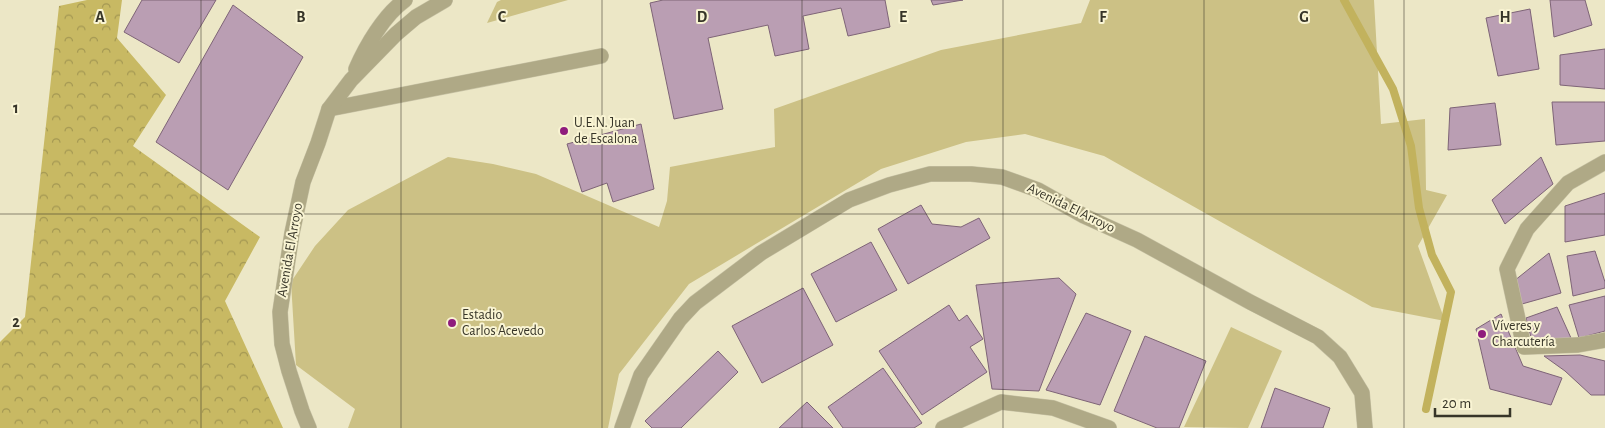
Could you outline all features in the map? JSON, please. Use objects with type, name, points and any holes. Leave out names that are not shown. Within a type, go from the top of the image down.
[{"type":"street","name":"Avenida El Arroyo","points":[[351,80],[364,50],[391,12],[405,0]]},
{"type":"street","name":"Avenida El Arroyo","points":[[309,428],[289,371],[282,344],[280,312],[292,233],[303,182],[329,109],[351,80],[396,34],[416,17],[445,0]]},
{"type":"street","points":[[329,109],[601,56]]},
{"type":"street","points":[[1605,162],[1568,183],[1527,229],[1507,269],[1524,347],[1578,345],[1605,340]]},
{"type":"street","name":"Avenida El Arroyo","points":[[622,428],[641,375],[680,319],[695,302],[761,253],[849,200],[890,184],[930,174],[971,174],[1002,177],[1038,190],[1084,216],[1137,240],[1318,337],[1340,357],[1362,393],[1366,428]]},
{"type":"street","points":[[943,428],[1001,402],[1053,408],[1109,428]]},
{"type":"shaded area","points":[[501,0],[568,0],[487,23],[497,2]]},
{"type":"shaded area","points":[[1090,0],[1374,0],[1381,124],[1425,119],[1426,190],[1447,195],[1418,246],[1445,321],[1372,307],[1104,156],[1025,134],[966,142],[881,169],[689,284],[619,374],[608,428],[348,428],[355,409],[296,365],[291,282],[315,246],[348,210],[448,157],[493,164],[536,174],[659,227],[667,201],[670,167],[775,147],[774,109],[941,50],[1081,23]]},
{"type":"shaded area","points":[[1231,327],[1282,351],[1248,428],[1184,427]]},
{"type":"green space","points":[[87,0],[122,0],[117,38],[166,95],[133,146],[260,237],[225,301],[283,428],[0,428],[0,342],[25,317],[59,6]]},
{"type":"building","points":[[142,0],[216,0],[179,63],[124,32]]},
{"type":"building","points":[[663,0],[885,0],[890,27],[848,36],[841,8],[803,16],[809,49],[775,56],[768,25],[708,38],[723,109],[674,119],[650,3]]},
{"type":"building","points":[[931,0],[963,0],[933,5]]},
{"type":"building","points":[[1550,0],[1585,0],[1592,25],[1554,37]]},
{"type":"building","points":[[233,5],[303,57],[228,190],[156,142]]},
{"type":"building","points":[[1530,9],[1539,69],[1498,76],[1486,18]]},
{"type":"building","points":[[1605,49],[1605,89],[1560,85],[1560,55]]},
{"type":"building","points":[[1552,102],[1605,102],[1605,141],[1556,145]]},
{"type":"building","points":[[1495,103],[1501,145],[1448,150],[1450,108]]},
{"type":"building","points":[[641,124],[654,189],[613,202],[607,183],[582,192],[567,144]]},
{"type":"building","points":[[1541,157],[1553,184],[1505,224],[1492,200]]},
{"type":"building","points":[[1605,193],[1605,235],[1565,242],[1565,206]]},
{"type":"building","points":[[921,205],[932,224],[961,227],[979,218],[990,238],[908,284],[878,229]]},
{"type":"building","points":[[871,242],[897,290],[836,322],[811,274]]},
{"type":"building","points":[[1595,251],[1605,282],[1605,288],[1573,296],[1567,256]]},
{"type":"building","points":[[1549,253],[1561,293],[1522,304],[1514,281]]},
{"type":"building","points":[[1059,278],[1076,294],[1039,391],[992,389],[976,285]]},
{"type":"building","points":[[803,288],[833,345],[762,383],[732,326]]},
{"type":"building","points":[[1605,296],[1605,331],[1579,338],[1569,305]]},
{"type":"building","points":[[949,305],[959,321],[967,315],[983,339],[970,347],[987,372],[922,415],[879,351]]},
{"type":"building","points":[[1557,307],[1571,338],[1533,345],[1526,318]]},
{"type":"building","points":[[1086,313],[1131,331],[1100,405],[1046,390]]},
{"type":"building","points":[[1501,314],[1523,366],[1562,378],[1551,405],[1490,389],[1476,329]]},
{"type":"building","points":[[1145,336],[1206,361],[1179,428],[1157,428],[1114,411]]},
{"type":"building","points":[[718,351],[738,372],[681,428],[652,428],[645,421]]},
{"type":"building","points":[[1580,355],[1605,361],[1605,395],[1591,395],[1565,371],[1544,356]]},
{"type":"building","points":[[883,368],[922,423],[914,428],[843,428],[828,407]]},
{"type":"building","points":[[1275,388],[1330,408],[1323,428],[1261,428]]},
{"type":"building","points":[[807,402],[833,428],[779,428]]},
{"type":"waterway","points":[[1344,0],[1393,89],[1411,146],[1419,208],[1432,255],[1451,292],[1426,409]]},
{"type":"place","name":"U.E.N. Juan de Escalona","points":[[564,131]]},
{"type":"place","name":"Estadio Carlos Acevedo","points":[[452,323]]},
{"type":"place","name":"Víveres y Charcutería","points":[[1482,334]]}]
